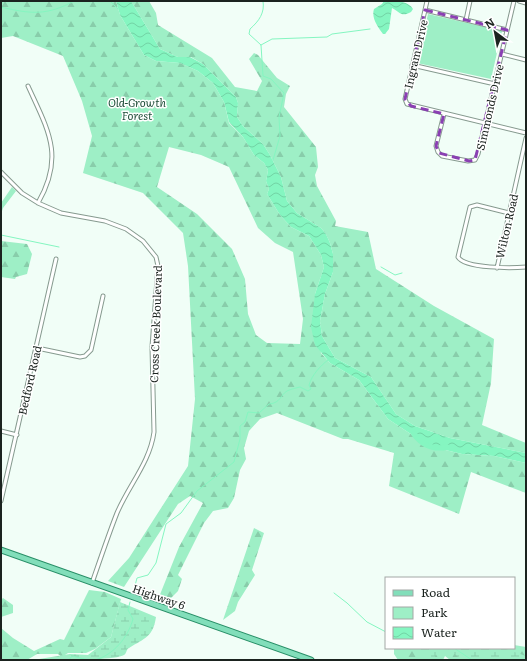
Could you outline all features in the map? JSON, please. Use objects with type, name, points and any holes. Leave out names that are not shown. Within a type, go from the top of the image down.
[{"type":"main road","name":"Highway 6","points":[[1,550],[311,660]]},
{"type":"street","name":"Ingram Drive","points":[[427,1],[412,65],[405,99],[406,103],[411,106],[526,133]]},
{"type":"street","points":[[466,20],[470,1]]},
{"type":"street","name":"Simmonds Drive","points":[[444,114],[436,146],[437,151],[442,156],[468,161],[475,160],[478,154],[514,1]]},
{"type":"street","points":[[519,1],[526,2]]},
{"type":"street","points":[[425,10],[507,30]]},
{"type":"street","points":[[502,54],[526,60]]},
{"type":"street","points":[[412,65],[495,84]]},
{"type":"street","points":[[28,86],[50,135],[52,148],[51,170],[38,203]]},
{"type":"street","name":"Wilton Road","points":[[496,268],[526,138]]},
{"type":"street","name":"Cross Creek Boulevard","points":[[1,172],[22,193],[38,203],[60,213],[105,221],[126,228],[151,249],[158,266],[152,347],[154,432],[152,444],[146,460],[117,512],[92,583]]},
{"type":"street","points":[[509,213],[477,205],[470,207],[458,252],[461,261],[496,268],[526,267]]},
{"type":"street","name":"Bedford Road","points":[[1,501],[56,260]]},
{"type":"street","points":[[37,348],[80,357],[88,354],[91,350],[103,296]]},
{"type":"street","points":[[1,432],[17,435]]},
{"type":"highlighted area","points":[[425,10],[507,30],[475,160],[469,161],[439,153],[436,146],[444,114],[411,106],[405,99]]},
{"type":"green space","name":"Old-Growth Forest","points":[[1,1],[116,1],[120,15],[144,55],[156,61],[180,63],[198,71],[213,83],[224,102],[229,123],[243,137],[254,155],[264,163],[268,170],[266,181],[269,189],[267,194],[280,215],[291,227],[309,236],[321,255],[324,267],[315,294],[321,353],[330,363],[359,380],[388,419],[429,446],[462,454],[494,456],[526,463],[526,493],[471,472],[459,514],[389,486],[394,453],[348,439],[343,439],[277,413],[260,419],[249,431],[244,448],[246,459],[240,470],[234,498],[228,508],[213,511],[204,523],[178,575],[182,579],[178,591],[168,601],[159,597],[179,547],[203,503],[190,496],[178,504],[124,587],[108,581],[129,558],[188,466],[195,399],[188,266],[183,233],[143,193],[83,173],[92,136],[82,101],[63,56],[13,36],[1,38]],"holes":[[[169,147],[201,155],[229,167],[258,228],[275,243],[293,252],[303,319],[300,344],[267,343],[256,335],[248,314],[245,279],[232,249],[197,214],[157,187]]]},
{"type":"green space","points":[[131,1],[149,1],[156,13],[158,25],[212,58],[235,87],[257,91],[262,81],[249,59],[254,53],[258,55],[277,78],[290,86],[286,94],[284,107],[316,147],[318,167],[315,175],[317,186],[336,221],[335,226],[368,232],[376,269],[434,306],[494,339],[491,383],[482,425],[526,443],[526,453],[450,438],[415,426],[396,414],[371,377],[335,358],[322,336],[320,321],[325,294],[333,272],[333,254],[326,234],[321,228],[297,213],[287,201],[281,177],[270,155],[263,144],[243,126],[237,117],[238,103],[236,97],[203,64],[191,57],[178,57],[160,49]]},
{"type":"green space","points":[[428,14],[502,31],[491,79],[417,63]]},
{"type":"green space","points":[[12,187],[16,191],[3,208],[1,214],[1,203]]},
{"type":"green space","points":[[1,241],[27,244],[32,254],[27,274],[16,277],[15,279],[1,277]]},
{"type":"green space","points":[[254,528],[264,533],[252,570],[255,575],[238,602],[235,611],[223,620]]},
{"type":"green space","points":[[89,590],[105,592],[121,599],[111,637],[95,649],[86,653],[68,653],[62,657],[58,654],[37,654],[27,660],[2,660],[1,628],[13,638],[34,651],[60,639],[64,640]]},
{"type":"green space","points":[[3,598],[13,605],[13,613],[1,617],[1,600]]},
{"type":"green space","points":[[120,602],[156,617],[155,624],[150,633],[144,639],[128,649],[124,655],[95,659],[33,660],[70,654],[88,655],[111,637]]},
{"type":"green space","points":[[515,645],[526,647],[526,660],[450,660],[445,656],[443,660],[398,660],[394,654],[394,649],[515,649]]},
{"type":"green space","points":[[413,649],[439,649],[433,660],[419,655]]},
{"type":"green space","points":[[448,649],[506,649],[526,656],[526,660],[462,660]]},
{"type":"water","points":[[116,1],[131,1],[160,49],[178,57],[190,57],[203,64],[236,97],[238,103],[237,117],[243,126],[263,144],[270,155],[281,177],[287,201],[297,213],[321,228],[326,234],[333,254],[333,272],[325,294],[320,321],[322,336],[335,358],[371,377],[396,414],[415,426],[450,438],[526,453],[526,463],[494,456],[462,454],[429,446],[388,419],[359,380],[330,363],[315,345],[311,327],[315,294],[324,267],[321,255],[309,236],[291,227],[280,215],[267,194],[269,189],[266,181],[268,170],[264,163],[254,155],[243,137],[229,122],[224,102],[213,83],[198,71],[180,63],[156,61],[144,55],[120,15]]},
{"type":"water","points":[[384,1],[396,1],[408,4],[413,9],[408,14],[402,14],[392,8],[389,29],[385,34],[383,34],[373,16],[373,12],[374,9]]},
{"type":"waterway","points":[[1,7],[21,11],[38,12],[55,9],[74,1]]},
{"type":"waterway","points":[[110,1],[118,9]]},
{"type":"waterway","points":[[263,1],[262,13],[259,20],[250,29],[249,34],[261,45],[263,76],[271,79],[284,93],[279,117],[280,136],[273,160]]},
{"type":"waterway","points":[[261,45],[272,39],[327,37],[332,34],[370,29]]},
{"type":"waterway","points":[[1,235],[59,247]]},
{"type":"waterway","points":[[381,267],[395,275],[402,273]]},
{"type":"waterway","points":[[133,593],[137,578],[148,575],[156,563],[166,524],[181,513],[197,491],[234,462],[240,439],[240,426],[245,422],[248,412],[259,413],[269,404],[278,401],[287,391],[300,387],[308,391],[311,389],[309,385],[314,374],[328,360]]},
{"type":"waterway","points":[[414,434],[421,442],[429,446],[437,448],[447,447]]},
{"type":"waterway","points":[[334,593],[367,622],[385,631]]},
{"type":"waterway","points":[[95,660],[102,658],[114,650],[124,639],[133,619],[128,610],[130,602]]},
{"type":"waterway","points":[[456,649],[472,660]]},
{"type":"waterway","points":[[1,656],[2,660]]},
{"type":"waterway","points":[[69,660],[72,656],[88,660]]},
{"type":"waterway","points":[[58,660],[64,660]]}]
